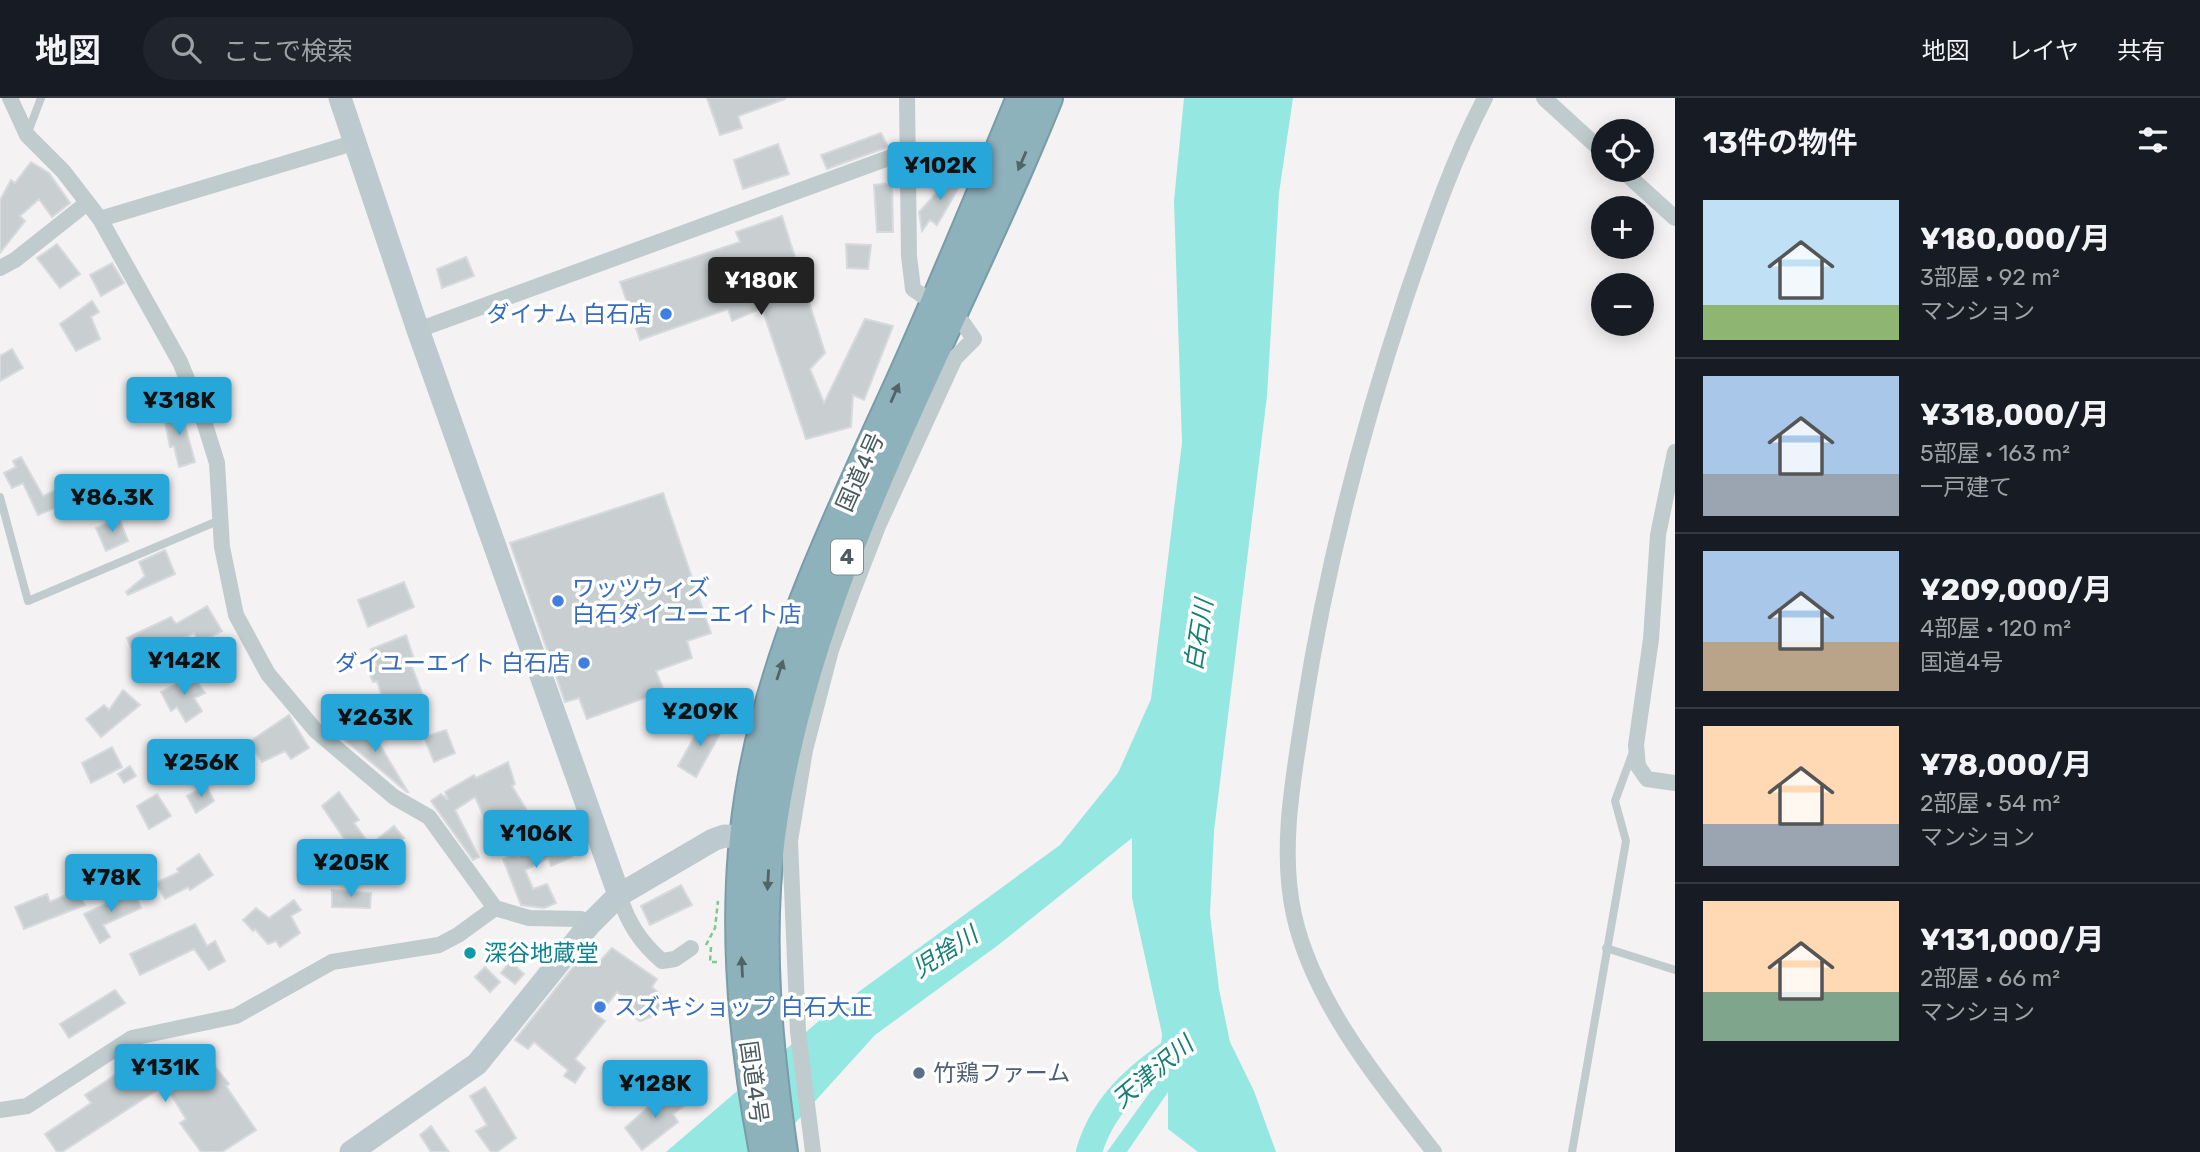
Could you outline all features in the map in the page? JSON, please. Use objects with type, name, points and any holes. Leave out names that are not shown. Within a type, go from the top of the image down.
[{"type":"highway","name":"国道4号","points":[[764,1152],[760,1053],[765,978],[758,838],[835,590],[944,311],[1021,98]]},
{"type":"highway","name":"国道4号","points":[[944,311],[1048,98]]},
{"type":"highway","name":"国道4号","points":[[760,1053],[783,1152]]},
{"type":"street","points":[[10,98],[27,135],[63,171],[100,219],[180,362],[202,415],[217,463],[222,547],[236,615],[268,674],[316,731],[394,797],[429,817],[495,908],[529,918],[582,919],[590,924]]},
{"type":"street","points":[[340,98],[418,330],[626,918],[644,945],[662,961],[675,959],[698,948]]},
{"type":"street","points":[[812,1147],[799,1032],[790,841],[805,750],[831,650],[878,526],[955,358],[974,339],[963,323],[913,289],[905,152],[906,98]]},
{"type":"street","points":[[1434,1152],[1358,1054],[1312,967],[1294,916],[1289,877],[1289,830],[1294,776],[1318,619],[1359,448],[1426,237],[1468,131],[1485,98]]},
{"type":"street","points":[[1544,98],[1591,141]]},
{"type":"street","points":[[100,219],[353,143]]},
{"type":"street","points":[[418,330],[905,152]]},
{"type":"street","points":[[1635,182],[1675,218]]},
{"type":"street","points":[[0,268],[15,260],[87,204]]},
{"type":"street","points":[[1675,452],[1658,535],[1651,639],[1636,744],[1639,766],[1647,779],[1675,783]]},
{"type":"street","points":[[351,1152],[477,1064],[590,924],[619,895],[713,840],[724,836],[758,838]]},
{"type":"street","points":[[0,1110],[27,1106],[132,1038],[236,1016],[332,962],[439,945],[458,936],[495,908]]},
{"type":"lane","points":[[27,135],[41,98]]},
{"type":"lane","points":[[0,497],[29,601],[220,520]]},
{"type":"lane","points":[[1572,1152],[1626,841],[1615,801],[1636,744]]},
{"type":"lane","points":[[1606,948],[1675,970]]},
{"type":"path","points":[[698,948],[715,928],[720,889]]},
{"type":"path","points":[[711,947],[710,962],[726,962]]},
{"type":"water","points":[[1184,98],[1293,98],[1279,193],[1267,396],[1214,831],[1210,914],[1219,989],[1230,1042],[1254,1091],[1276,1152],[1198,1152],[1168,1129],[1168,1092],[1127,1152],[1107,1152],[1158,1081],[1162,1034],[1132,898],[1132,838],[997,946],[875,1035],[769,1152],[666,1152],[820,1020],[1060,845],[1118,773],[1151,699],[1182,443],[1174,201]]},
{"type":"building","points":[[707,98],[785,99],[738,116],[742,128],[720,135]]},
{"type":"building","points":[[881,133],[888,147],[827,169],[821,155]]},
{"type":"building","points":[[778,144],[789,174],[743,189],[734,160]]},
{"type":"building","points":[[31,162],[49,173],[70,203],[52,217],[39,199],[20,216],[25,221],[0,253],[0,200],[11,180],[15,183]]},
{"type":"building","points":[[954,174],[962,182],[937,225],[930,220],[922,231],[919,212]]},
{"type":"building","points":[[892,183],[893,232],[877,232],[874,185]]},
{"type":"building","points":[[782,216],[825,353],[810,369],[824,403],[865,319],[893,326],[864,400],[853,395],[851,427],[806,439],[762,308],[732,321],[728,309],[640,340],[620,282],[740,242],[736,232]]},
{"type":"building","points":[[57,244],[80,274],[60,288],[37,258]]},
{"type":"building","points":[[846,244],[871,245],[868,269],[847,268]]},
{"type":"building","points":[[466,257],[474,276],[442,288],[437,269]]},
{"type":"building","points":[[112,263],[124,283],[101,296],[90,275]]},
{"type":"building","points":[[92,301],[99,312],[91,317],[100,339],[76,351],[60,324]]},
{"type":"building","points":[[12,349],[23,368],[0,381],[0,356]]},
{"type":"building","points":[[180,408],[195,462],[179,467],[174,446],[170,447],[163,412]]},
{"type":"building","points":[[21,457],[43,496],[56,490],[62,505],[38,515],[23,483],[12,488],[4,473],[16,467],[13,461]]},
{"type":"building","points":[[663,493],[711,633],[687,641],[692,658],[656,671],[664,691],[587,719],[579,698],[565,702],[510,543]]},
{"type":"building","points":[[119,518],[128,541],[106,551],[96,528]]},
{"type":"building","points":[[165,550],[175,574],[128,595],[126,592],[145,576],[139,562]]},
{"type":"building","points":[[404,582],[414,607],[368,627],[358,600]]},
{"type":"building","points":[[207,606],[222,631],[199,643],[194,633],[137,660],[127,638],[171,617],[176,624]]},
{"type":"building","points":[[406,635],[415,662],[411,664],[425,701],[388,715],[377,681],[373,682],[368,670],[377,666],[371,649]]},
{"type":"building","points":[[193,675],[205,693],[194,698],[202,711],[186,722],[177,707],[171,711],[161,692]]},
{"type":"building","points":[[123,690],[140,705],[101,737],[86,719],[104,705],[109,710]]},
{"type":"building","points":[[289,715],[309,748],[291,759],[285,751],[262,762],[249,742]]},
{"type":"building","points":[[704,720],[722,730],[696,777],[678,766]]},
{"type":"building","points":[[369,727],[408,792],[346,741]]},
{"type":"building","points":[[446,730],[455,753],[434,762],[424,737]]},
{"type":"building","points":[[112,747],[122,767],[91,783],[82,763]]},
{"type":"building","points":[[508,762],[515,784],[512,786],[526,809],[509,819],[513,828],[493,837],[475,797],[455,810],[479,857],[473,860],[431,801],[441,794],[448,800],[445,792],[474,775],[476,778]]},
{"type":"building","points":[[130,766],[136,776],[124,783],[118,774]]},
{"type":"building","points":[[206,786],[214,801],[196,813],[187,796]]},
{"type":"building","points":[[339,792],[359,820],[354,823],[370,845],[394,826],[404,838],[364,868],[322,806]]},
{"type":"building","points":[[157,794],[171,816],[149,829],[137,806]]},
{"type":"building","points":[[550,831],[552,836],[561,833],[572,857],[551,866],[548,858],[525,870],[533,889],[547,884],[556,903],[544,908],[521,905],[503,859],[517,852],[518,856],[542,843],[539,837]]},
{"type":"building","points":[[199,854],[213,875],[190,890],[188,887],[165,899],[156,883],[179,872],[177,869]]},
{"type":"building","points":[[681,885],[692,905],[650,925],[641,906]]},
{"type":"building","points":[[77,890],[85,905],[24,929],[15,907],[47,894],[50,902]]},
{"type":"building","points":[[332,890],[371,893],[370,908],[332,907]]},
{"type":"building","points":[[134,891],[141,908],[103,925],[110,937],[100,943],[84,914]]},
{"type":"building","points":[[294,900],[301,910],[291,916],[300,933],[280,947],[276,941],[268,944],[243,920],[256,908],[269,918]]},
{"type":"building","points":[[195,924],[207,946],[215,941],[225,961],[209,970],[194,949],[140,975],[130,954]]},
{"type":"building","points":[[612,948],[657,979],[652,987],[660,994],[663,1004],[655,1015],[640,1021],[630,1014],[634,1004],[617,992],[598,1016],[605,1021],[575,1059],[585,1068],[575,1083],[564,1076],[568,1070],[534,1042],[528,1049],[515,1040],[585,952],[599,962]]},
{"type":"building","points":[[510,961],[524,974],[515,984],[501,973]]},
{"type":"building","points":[[485,967],[500,982],[490,992],[475,977]]},
{"type":"building","points":[[115,990],[125,1003],[69,1038],[60,1024]]},
{"type":"building","points":[[199,1046],[229,1084],[226,1086],[256,1130],[222,1152],[201,1152],[180,1123],[186,1119],[165,1085],[62,1152],[57,1152],[45,1134],[91,1103],[85,1095],[135,1062],[148,1081]]},
{"type":"building","points":[[485,1087],[516,1138],[497,1152],[491,1152],[476,1131],[487,1125],[470,1096]]},
{"type":"building","points":[[674,1092],[685,1105],[673,1114],[678,1122],[642,1150],[625,1128],[662,1095],[665,1099]]},
{"type":"building","points":[[431,1126],[449,1152],[431,1152],[420,1135]]},
{"type":"waterway","name":"天津沢川","points":[[1089,1152],[1105,1116],[1129,1086],[1158,1061],[1190,1039]]},
{"type":"place","name":"ダイナム 白石店","points":[[666,314]]},
{"type":"place","name":"ワッツウィズ 白石ダイユーエイト店","points":[[558,601]]},
{"type":"place","name":"ダイユーエイト 白石店","points":[[584,663]]},
{"type":"place","name":"深谷地蔵堂","points":[[470,953]]},
{"type":"place","name":"スズキショップ 白石大正","points":[[600,1007]]},
{"type":"place","name":"竹鶏ファーム","points":[[919,1073]]},
{"type":"water label","name":"白石川","points":[[1199,635]]},
{"type":"water label","name":"児捨川","points":[[945,952]]}]
